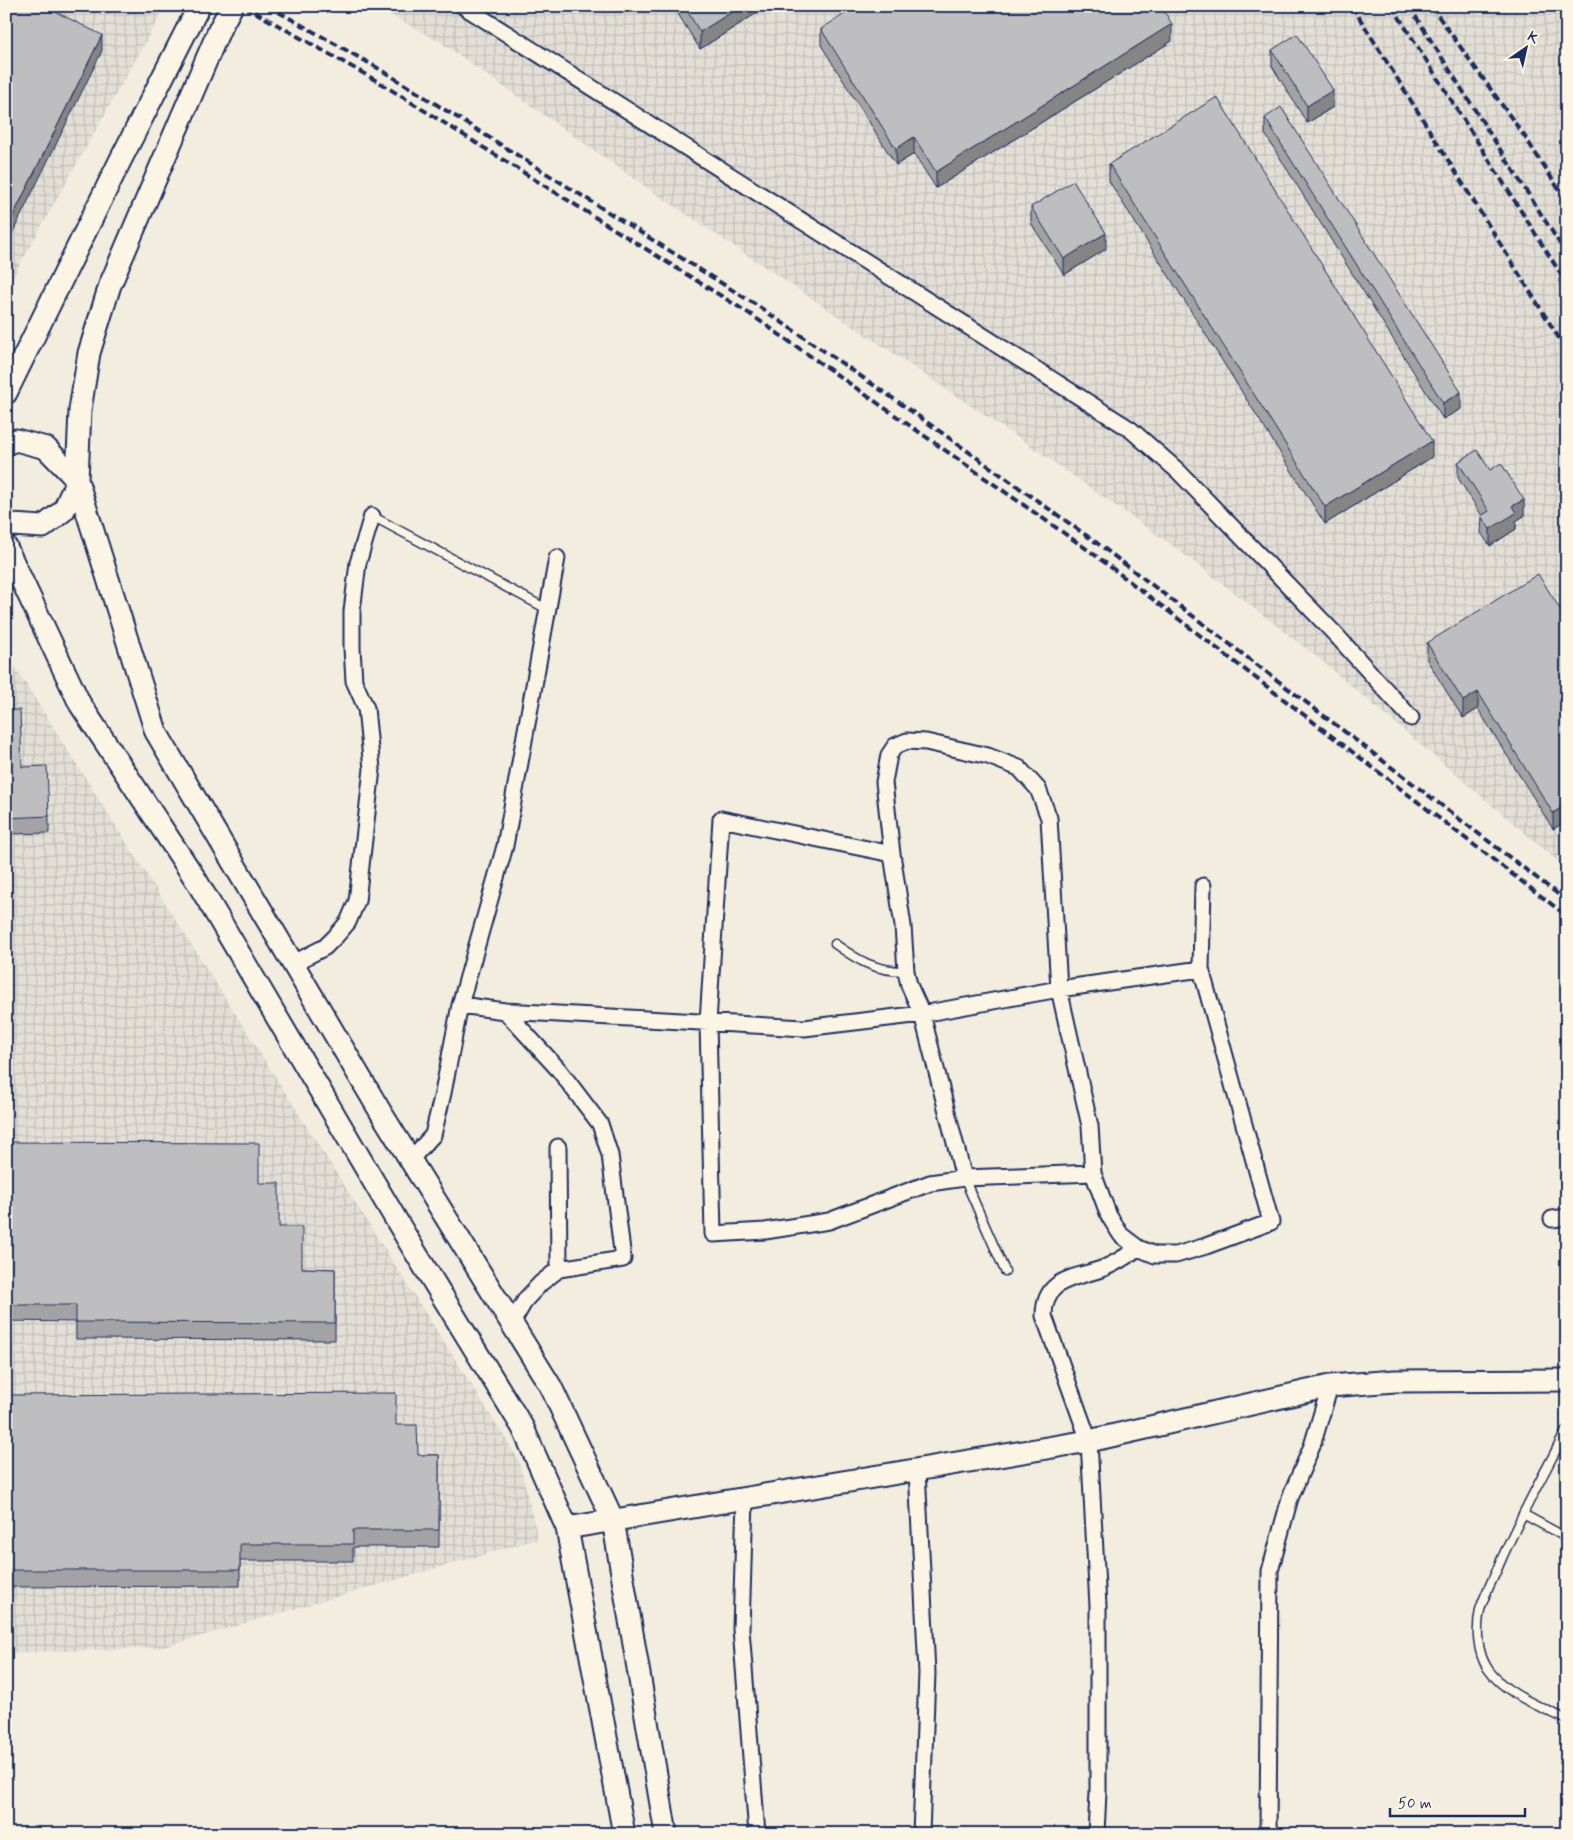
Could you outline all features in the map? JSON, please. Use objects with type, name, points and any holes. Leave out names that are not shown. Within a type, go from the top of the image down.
[{"type":"main road","points":[[232,6],[220,28],[110,285],[89,354],[80,410],[77,480],[156,732],[410,1160],[551,1387],[613,1520],[666,1834]]},
{"type":"main road","points":[[6,393],[196,11]]},
{"type":"main road","points":[[6,444],[16,440],[46,448],[77,480]]},
{"type":"main road","points":[[6,521],[12,525],[43,528],[64,510],[77,480]]},
{"type":"main road","points":[[6,547],[80,704],[196,880],[411,1246],[524,1428],[567,1528],[624,1834]]},
{"type":"main road","points":[[567,1528],[1089,1441],[1330,1386],[1395,1380],[1567,1380]]},
{"type":"street","points":[[463,6],[1130,429],[1178,471],[1336,635],[1410,718]]},
{"type":"street","points":[[292,964],[325,947],[348,922],[357,901],[372,769],[366,708],[354,681],[352,611],[358,563],[372,516]]},
{"type":"street","points":[[410,1160],[432,1134],[443,1093],[460,1006],[505,846],[557,558]]},
{"type":"street","points":[[964,1178],[922,1014],[909,985],[906,971],[904,926],[892,854],[884,782],[889,755],[895,746],[907,741],[926,742],[988,756],[1018,768],[1038,789],[1049,818],[1059,989],[1090,1126],[1093,1173],[1109,1216],[1121,1235],[1138,1248],[1155,1255],[1176,1254],[1206,1246],[1271,1222],[1201,969],[1203,886]]},
{"type":"street","points":[[892,854],[721,820],[708,1022],[713,1234],[765,1231],[828,1221],[930,1183],[964,1178],[1093,1173]]},
{"type":"street","points":[[460,1006],[504,1011],[804,1028],[922,1014],[1059,989],[1201,969]]},
{"type":"street","points":[[504,1011],[559,1070],[600,1124],[610,1155],[623,1260],[559,1269],[541,1283],[526,1299],[512,1324]]},
{"type":"street","points":[[558,1147],[559,1269]]},
{"type":"street","points":[[1096,1834],[1098,1792],[1098,1606],[1089,1441],[1044,1316],[1044,1307],[1051,1291],[1064,1280],[1103,1268],[1138,1248]]},
{"type":"street","points":[[1268,1834],[1270,1571],[1290,1498],[1312,1446],[1330,1386]]},
{"type":"street","points":[[917,1470],[927,1673],[921,1834]]},
{"type":"street","points":[[745,1499],[741,1629],[757,1834]]},
{"type":"lane","points":[[372,516],[547,609]]},
{"type":"lane","points":[[835,944],[850,955],[871,966],[888,971],[906,971]]},
{"type":"lane","points":[[964,1178],[1005,1272]]},
{"type":"lane","points":[[1567,1429],[1523,1514],[1481,1609],[1478,1622],[1480,1648],[1488,1669],[1510,1692],[1567,1720]]},
{"type":"lane","points":[[1523,1514],[1567,1538]]},
{"type":"shaded area","points":[[6,6],[166,6],[6,289]]},
{"type":"shaded area","points":[[375,6],[1567,6],[1567,869],[1316,656],[1176,548],[1029,445],[643,185],[443,44]]},
{"type":"shaded area","points":[[6,653],[519,1460],[538,1539],[160,1648],[6,1653]]},
{"type":"building","points":[[6,6],[44,6],[102,35],[6,230]]},
{"type":"building","points":[[684,6],[741,6],[700,32]]},
{"type":"building","points":[[857,6],[1161,6],[1172,24],[936,172],[914,137],[896,149],[821,29]]},
{"type":"building","points":[[1297,34],[1333,90],[1307,106],[1272,50]]},
{"type":"building","points":[[1217,97],[1432,441],[1325,507],[1109,164]]},
{"type":"building","points":[[1281,107],[1461,392],[1443,403],[1265,118]]},
{"type":"building","points":[[1073,181],[1106,233],[1064,259],[1031,207]]},
{"type":"building","points":[[1477,450],[1490,470],[1501,463],[1524,500],[1512,506],[1516,513],[1490,529],[1481,516],[1489,511],[1458,462]]},
{"type":"building","points":[[1538,574],[1567,620],[1567,804],[1553,813],[1478,692],[1463,701],[1427,643]]},
{"type":"building","points":[[6,710],[20,710],[22,767],[47,766],[49,816],[6,818]]},
{"type":"building","points":[[6,1142],[259,1143],[259,1183],[279,1183],[279,1227],[302,1227],[302,1268],[335,1269],[335,1323],[76,1322],[76,1305],[6,1305]]},
{"type":"building","points":[[396,1393],[396,1425],[417,1425],[418,1455],[439,1455],[439,1530],[353,1530],[353,1544],[240,1544],[240,1570],[6,1570],[6,1395]]},
{"type":"railway","points":[[244,6],[377,81],[750,314],[1091,552],[1567,916]]},
{"type":"railway","points":[[268,6],[383,71],[758,306],[897,401],[1097,543],[1567,901]]},
{"type":"railway","points":[[1352,6],[1567,351]]},
{"type":"railway","points":[[1392,6],[1567,284]]},
{"type":"railway","points":[[1409,6],[1567,255]]},
{"type":"railway","points":[[1431,6],[1525,137],[1567,202]]}]
